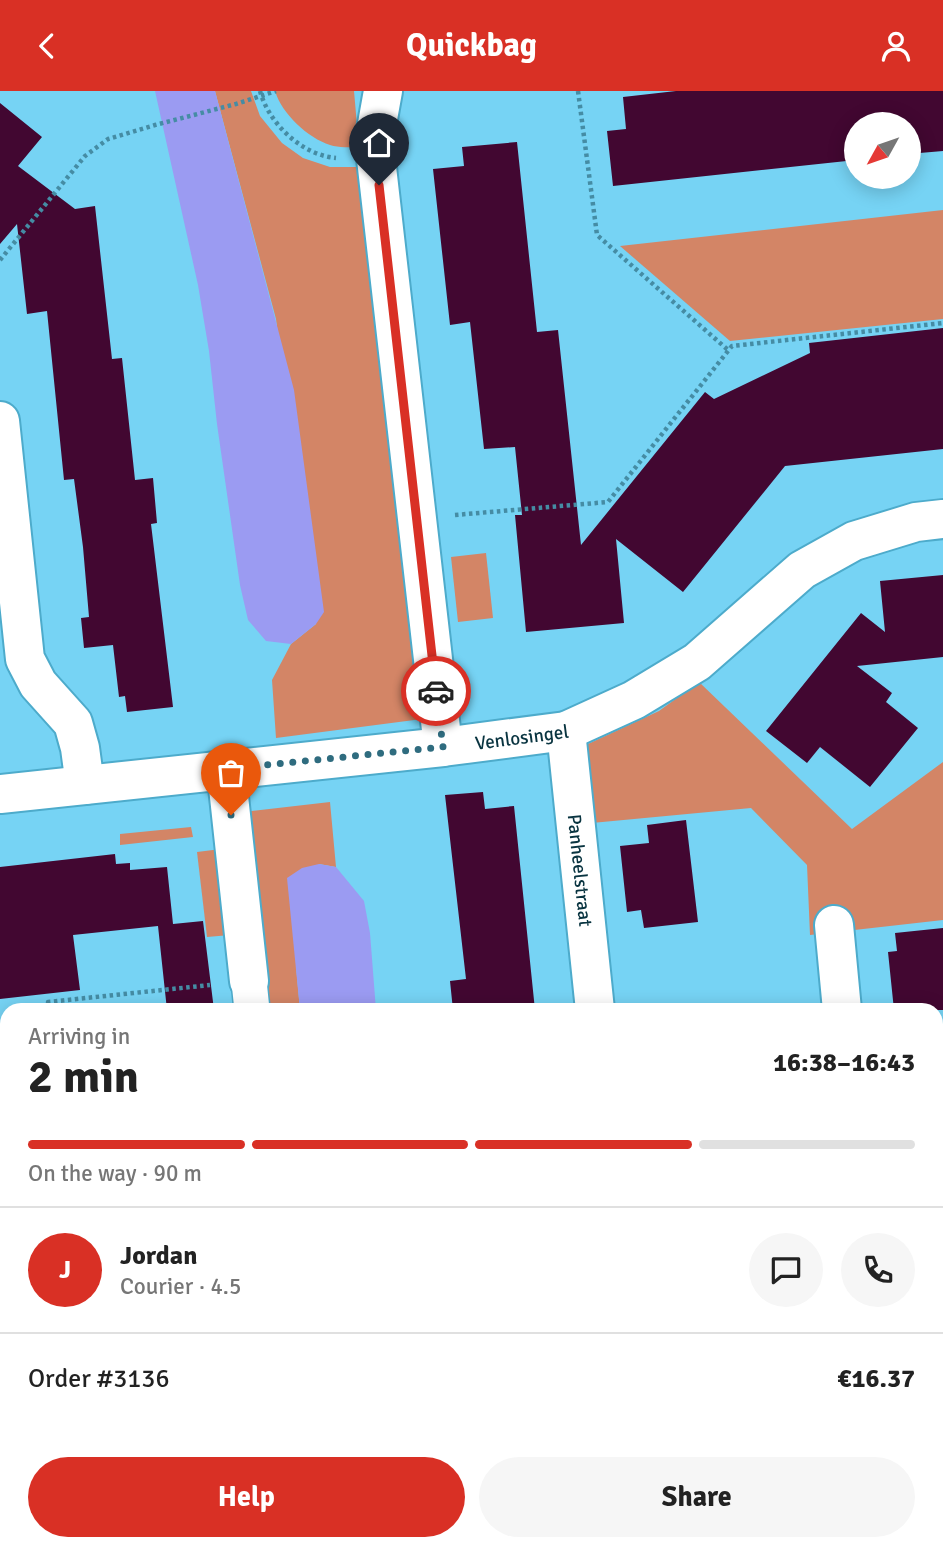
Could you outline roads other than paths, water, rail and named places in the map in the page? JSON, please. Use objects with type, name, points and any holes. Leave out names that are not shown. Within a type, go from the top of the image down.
[{"type":"street","points":[[383,91],[374,141],[375,159],[443,747]]},
{"type":"street","points":[[0,421],[25,659],[38,684],[73,723],[80,748],[85,785]]},
{"type":"street","name":"Venlosingel","points":[[0,794],[443,747],[566,731],[634,700],[697,662],[802,570],[854,541],[916,522],[943,519]]},
{"type":"street","name":"Panheelstraat","points":[[566,731],[594,1003]]},
{"type":"street","points":[[226,769],[251,995]]},
{"type":"street","points":[[834,925],[841,1003]]},
{"type":"water","points":[[155,91],[215,91],[294,390],[324,612],[316,624],[291,644],[266,641],[248,620],[240,585],[198,285]]},
{"type":"water","points":[[319,864],[336,867],[364,901],[370,933],[375,1003],[299,1003],[287,878],[302,868]]}]
